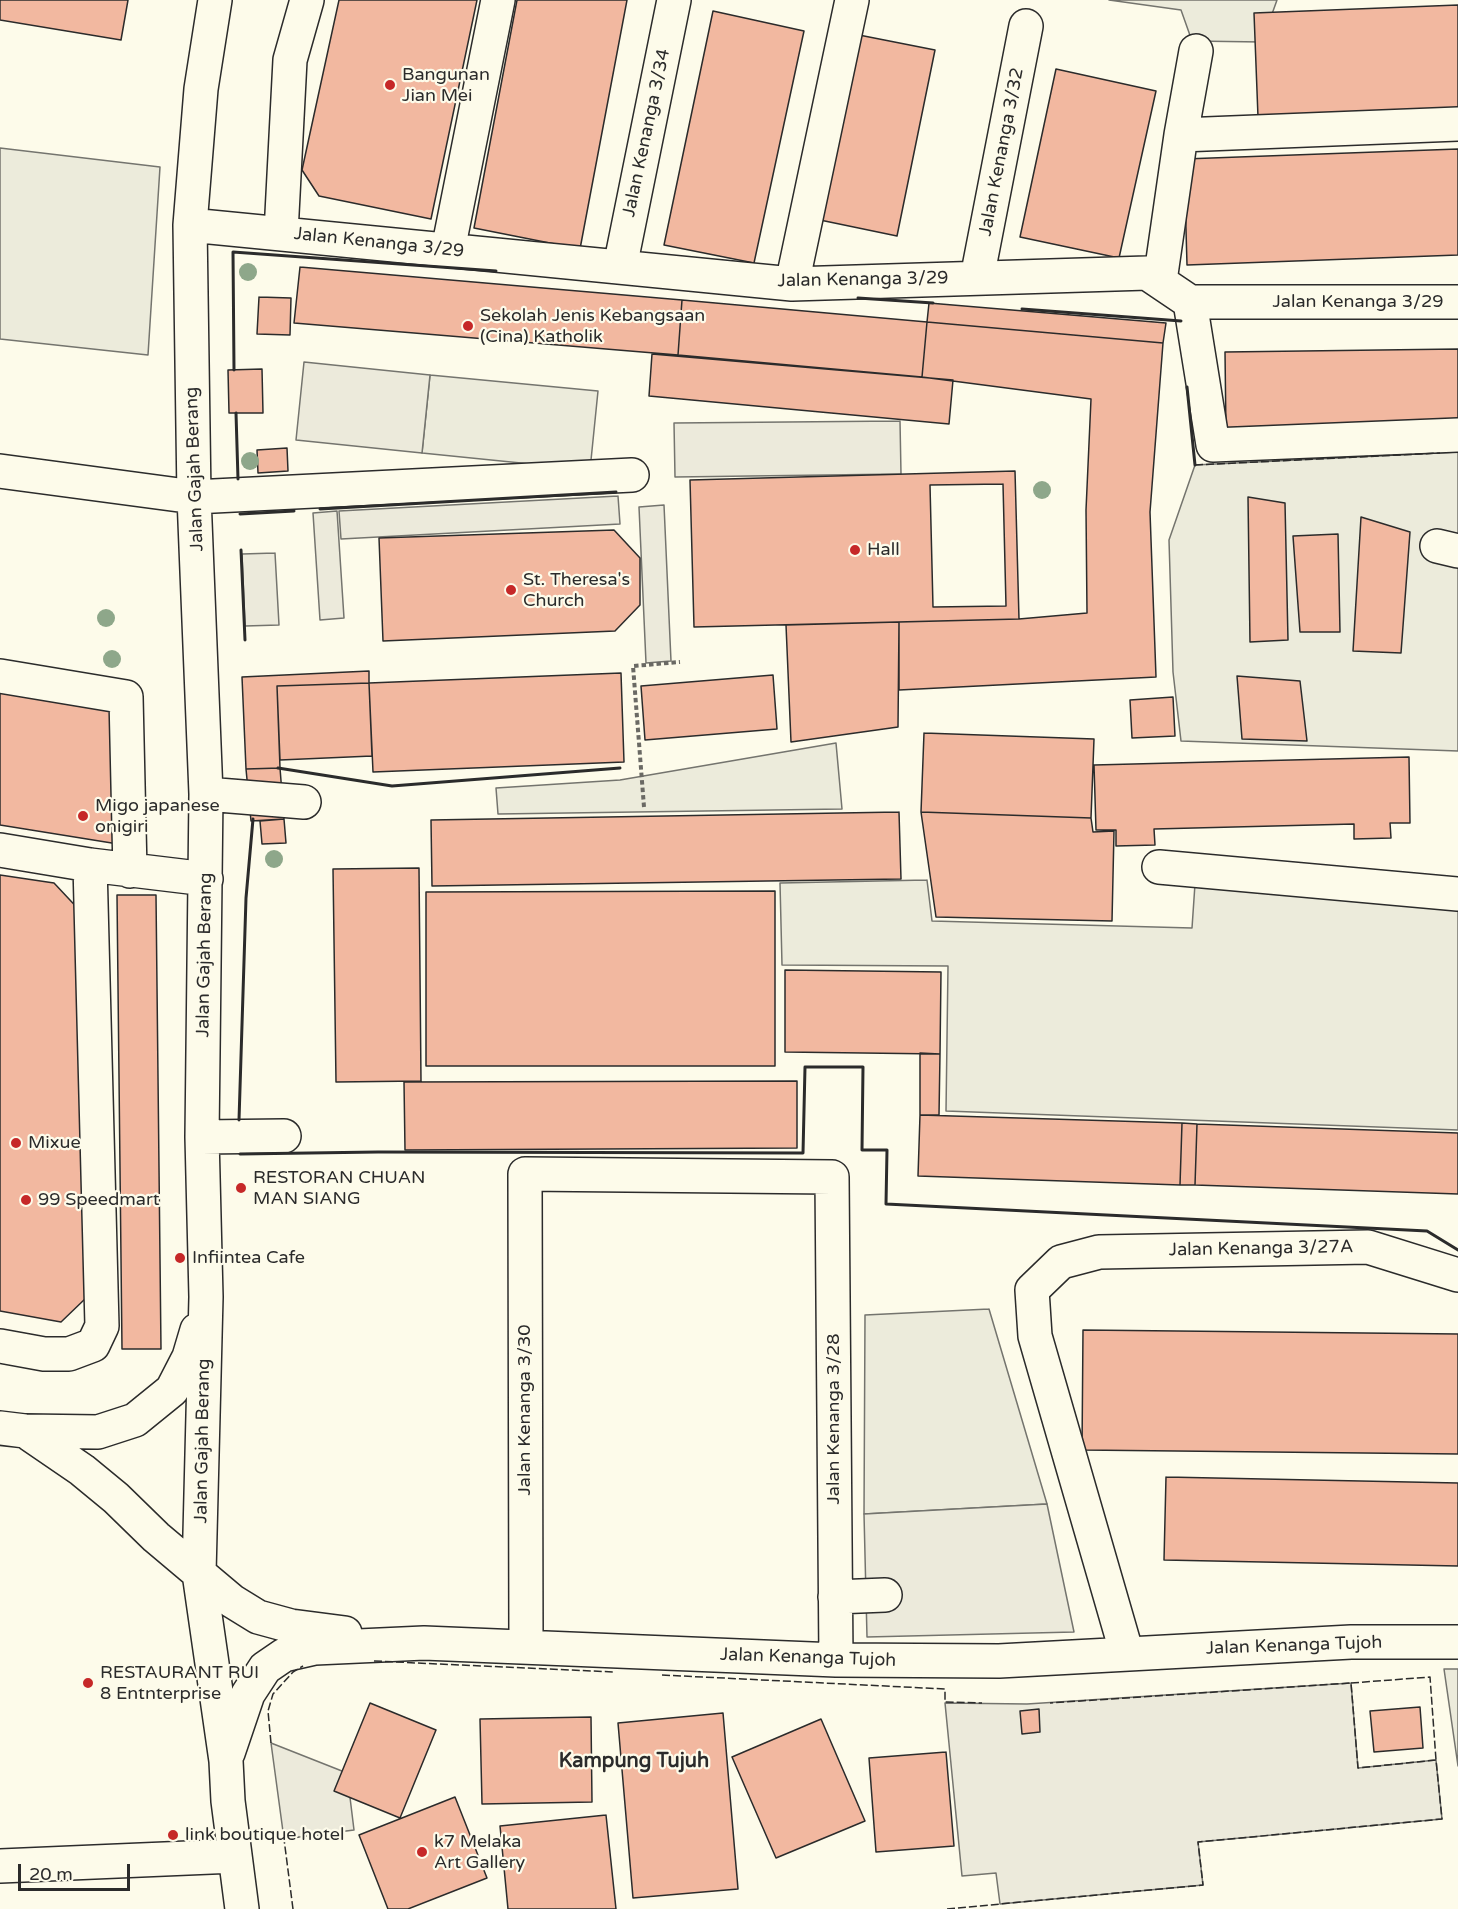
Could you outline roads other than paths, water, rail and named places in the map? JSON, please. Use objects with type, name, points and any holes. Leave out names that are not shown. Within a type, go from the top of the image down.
[{"type":"street","name":"Jalan Gajah Berang","points":[[215,0],[201,89],[190,225],[194,497],[206,794],[202,1137],[206,1297],[199,1573],[226,1761],[228,1801],[242,1909]]},
{"type":"street","points":[[281,233],[290,60],[307,0]]},
{"type":"street","points":[[448,250],[498,0]]},
{"type":"street","name":"Jalan Kenanga 3/34","points":[[620,267],[674,0]]},
{"type":"street","points":[[792,284],[852,0]]},
{"type":"street","name":"Jalan Kenanga 3/32","points":[[977,278],[1026,26]]},
{"type":"street","points":[[1160,281],[1181,135],[1196,51]]},
{"type":"street","points":[[1181,135],[1458,124]]},
{"type":"street","name":"Jalan Kenanga 3/29","points":[[190,225],[792,284],[1147,273],[1190,302],[1458,302]]},
{"type":"street","points":[[1190,302],[1213,445],[1458,435]]},
{"type":"street","points":[[0,471],[194,497],[632,475]]},
{"type":"street","points":[[0,676],[126,697],[130,871]]},
{"type":"street","points":[[206,794],[304,802]]},
{"type":"street","points":[[0,850],[130,871],[206,879]]},
{"type":"street","points":[[0,1346],[44,1354],[69,1354],[93,1345],[102,1326],[90,865]]},
{"type":"street","points":[[1158,867],[1458,894]]},
{"type":"street","points":[[202,1137],[284,1136]]},
{"type":"street","name":"Jalan Kenanga 3/28","points":[[525,1174],[832,1177],[836,1660]]},
{"type":"street","name":"Jalan Kenanga 3/30","points":[[525,1174],[526,1647]]},
{"type":"street","name":"Jalan Kenanga 3/27A","points":[[1127,1654],[1035,1336],[1032,1290],[1061,1262],[1100,1252],[1368,1247],[1458,1275]]},
{"type":"street","points":[[12,1430],[98,1432],[135,1420],[172,1390],[189,1358],[206,1297]]},
{"type":"street","points":[[12,1430],[82,1470],[117,1498],[156,1537],[232,1601],[258,1617],[291,1626],[424,1643]]},
{"type":"street","points":[[835,1597],[885,1595]]},
{"type":"street","name":"Jalan Kenanga Tujoh","points":[[226,1761],[248,1694],[265,1668],[284,1655],[315,1648],[424,1643],[836,1660],[999,1661],[1351,1642],[1458,1642]]},
{"type":"street","points":[[0,1866],[235,1856]]},
{"type":"place","name":"Bangunan Jian Mei","points":[[390,85]]},
{"type":"place","name":"Sekolah Jenis Kebangsaan (Cina) Katholik","points":[[468,326]]},
{"type":"place","name":"Hall","points":[[855,550]]},
{"type":"place","name":"St. Theresa's Church","points":[[511,590]]},
{"type":"place","name":"Migo japanese onigiri","points":[[83,816]]},
{"type":"place","name":"Mixue","points":[[16,1143]]},
{"type":"place","name":"RESTORAN CHUAN MAN SIANG","points":[[241,1188]]},
{"type":"place","name":"99 Speedmart","points":[[26,1200]]},
{"type":"place","name":"Infiintea Cafe","points":[[180,1258]]},
{"type":"place","name":"RESTAURANT RUI 8 Entnterprise","points":[[88,1683]]},
{"type":"place","name":"link boutique hotel","points":[[173,1835]]},
{"type":"place","name":"k7 Melaka Art Gallery","points":[[422,1852]]},
{"type":"district","name":"Kampung Tujuh","points":[[634,1762]]}]
